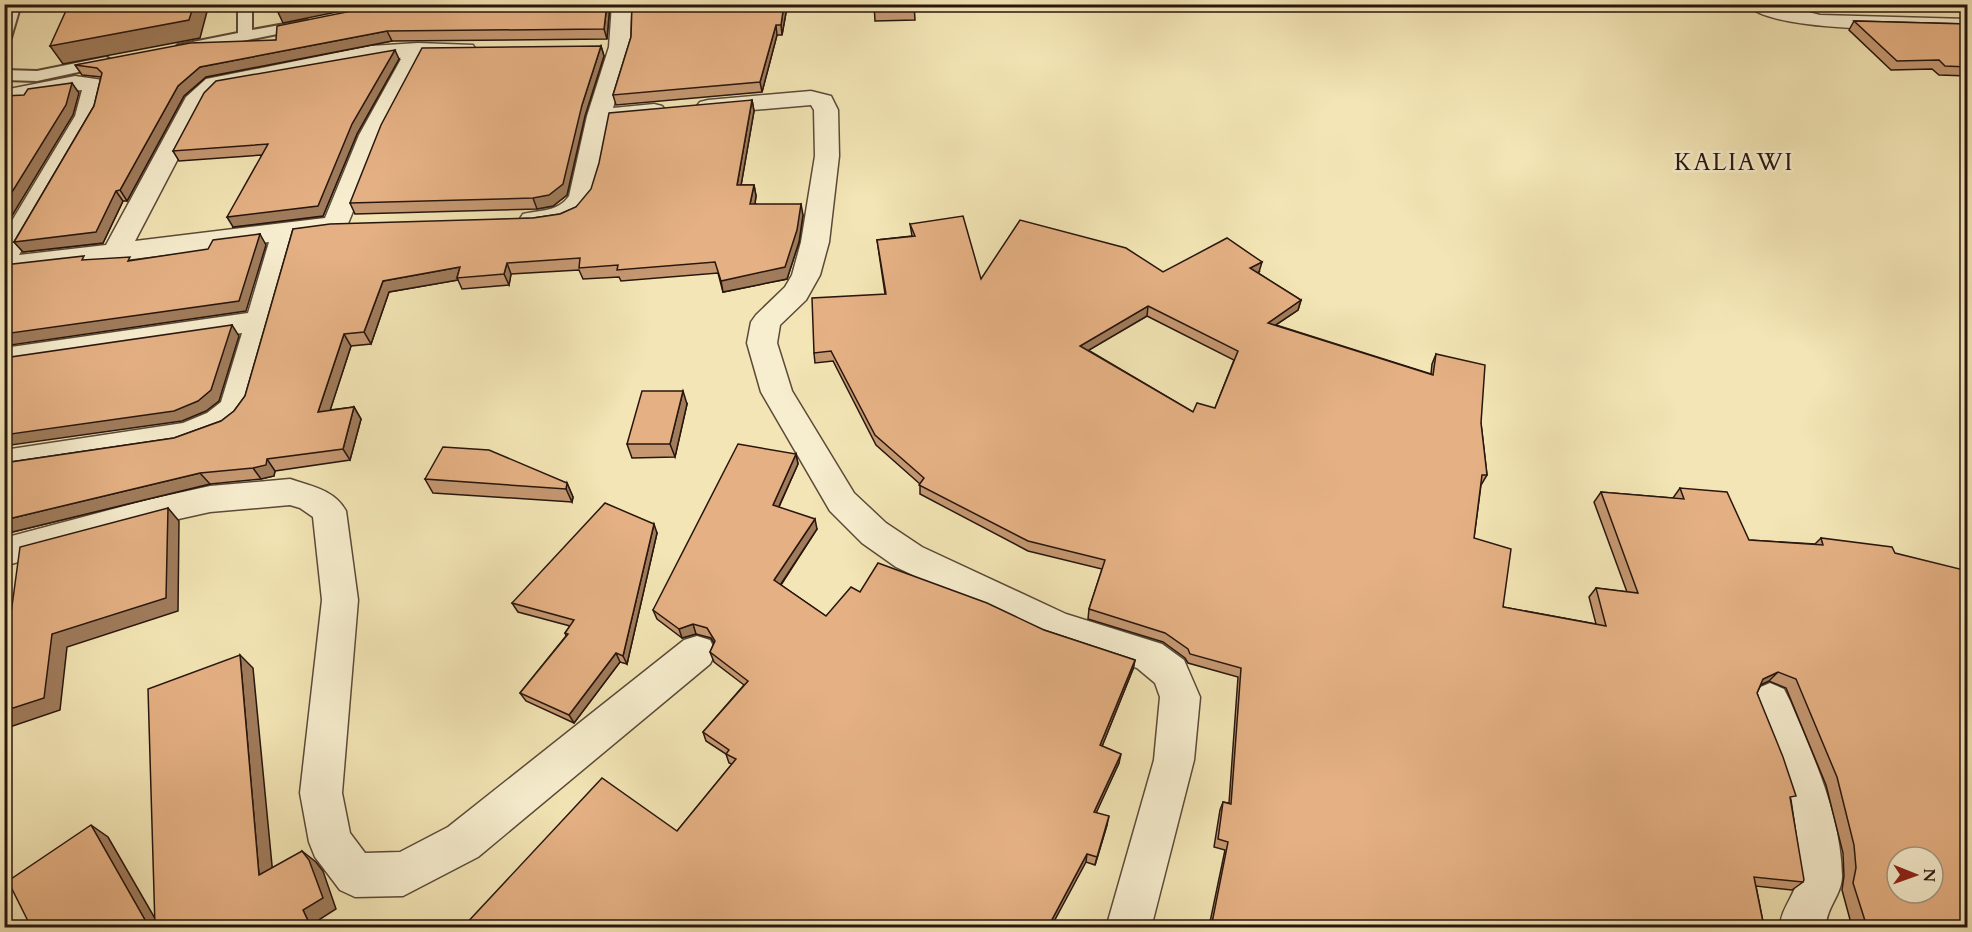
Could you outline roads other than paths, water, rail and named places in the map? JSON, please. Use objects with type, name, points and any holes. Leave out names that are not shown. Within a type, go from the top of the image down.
[{"type":"street","points":[[502,220],[555,217],[578,205],[582,196],[599,116],[620,47],[623,4]]},
{"type":"street","points":[[1757,4],[1782,13],[1820,21],[1968,25]]},
{"type":"street","points":[[596,48],[620,47]]},
{"type":"street","points":[[116,252],[198,97],[203,90],[214,84],[371,52],[490,49]]},
{"type":"street","points":[[4,266],[348,225],[357,166],[383,107],[418,50]]},
{"type":"street","points":[[4,97],[75,83],[88,82],[95,85],[87,116],[4,258]]},
{"type":"street","points":[[599,116],[794,98],[823,101],[826,110],[827,156],[815,242],[806,275],[796,293],[766,322],[762,343],[777,392],[842,502],[874,533],[909,557],[1057,627],[1149,656],[1170,672],[1180,697],[1174,760],[1128,927]]},
{"type":"street","points":[[4,462],[183,435],[204,429],[224,419],[235,406],[286,231]]},
{"type":"street","points":[[4,357],[260,321]]},
{"type":"street","points":[[4,552],[147,513],[210,499],[290,492],[312,499],[329,511],[340,600],[321,793],[330,842],[355,875],[403,874],[463,842],[697,652]]},
{"type":"street","points":[[1770,701],[1792,754],[1818,842],[1820,880],[1802,919],[1803,927]]},
{"type":"lane","points":[[4,38],[14,4]]},
{"type":"lane","points":[[245,4],[245,36]]},
{"type":"lane","points":[[171,50],[324,21]]},
{"type":"lane","points":[[4,75],[37,76],[126,59]]},
{"type":"district","name":"KALIAWI","points":[[1734,162]]}]
